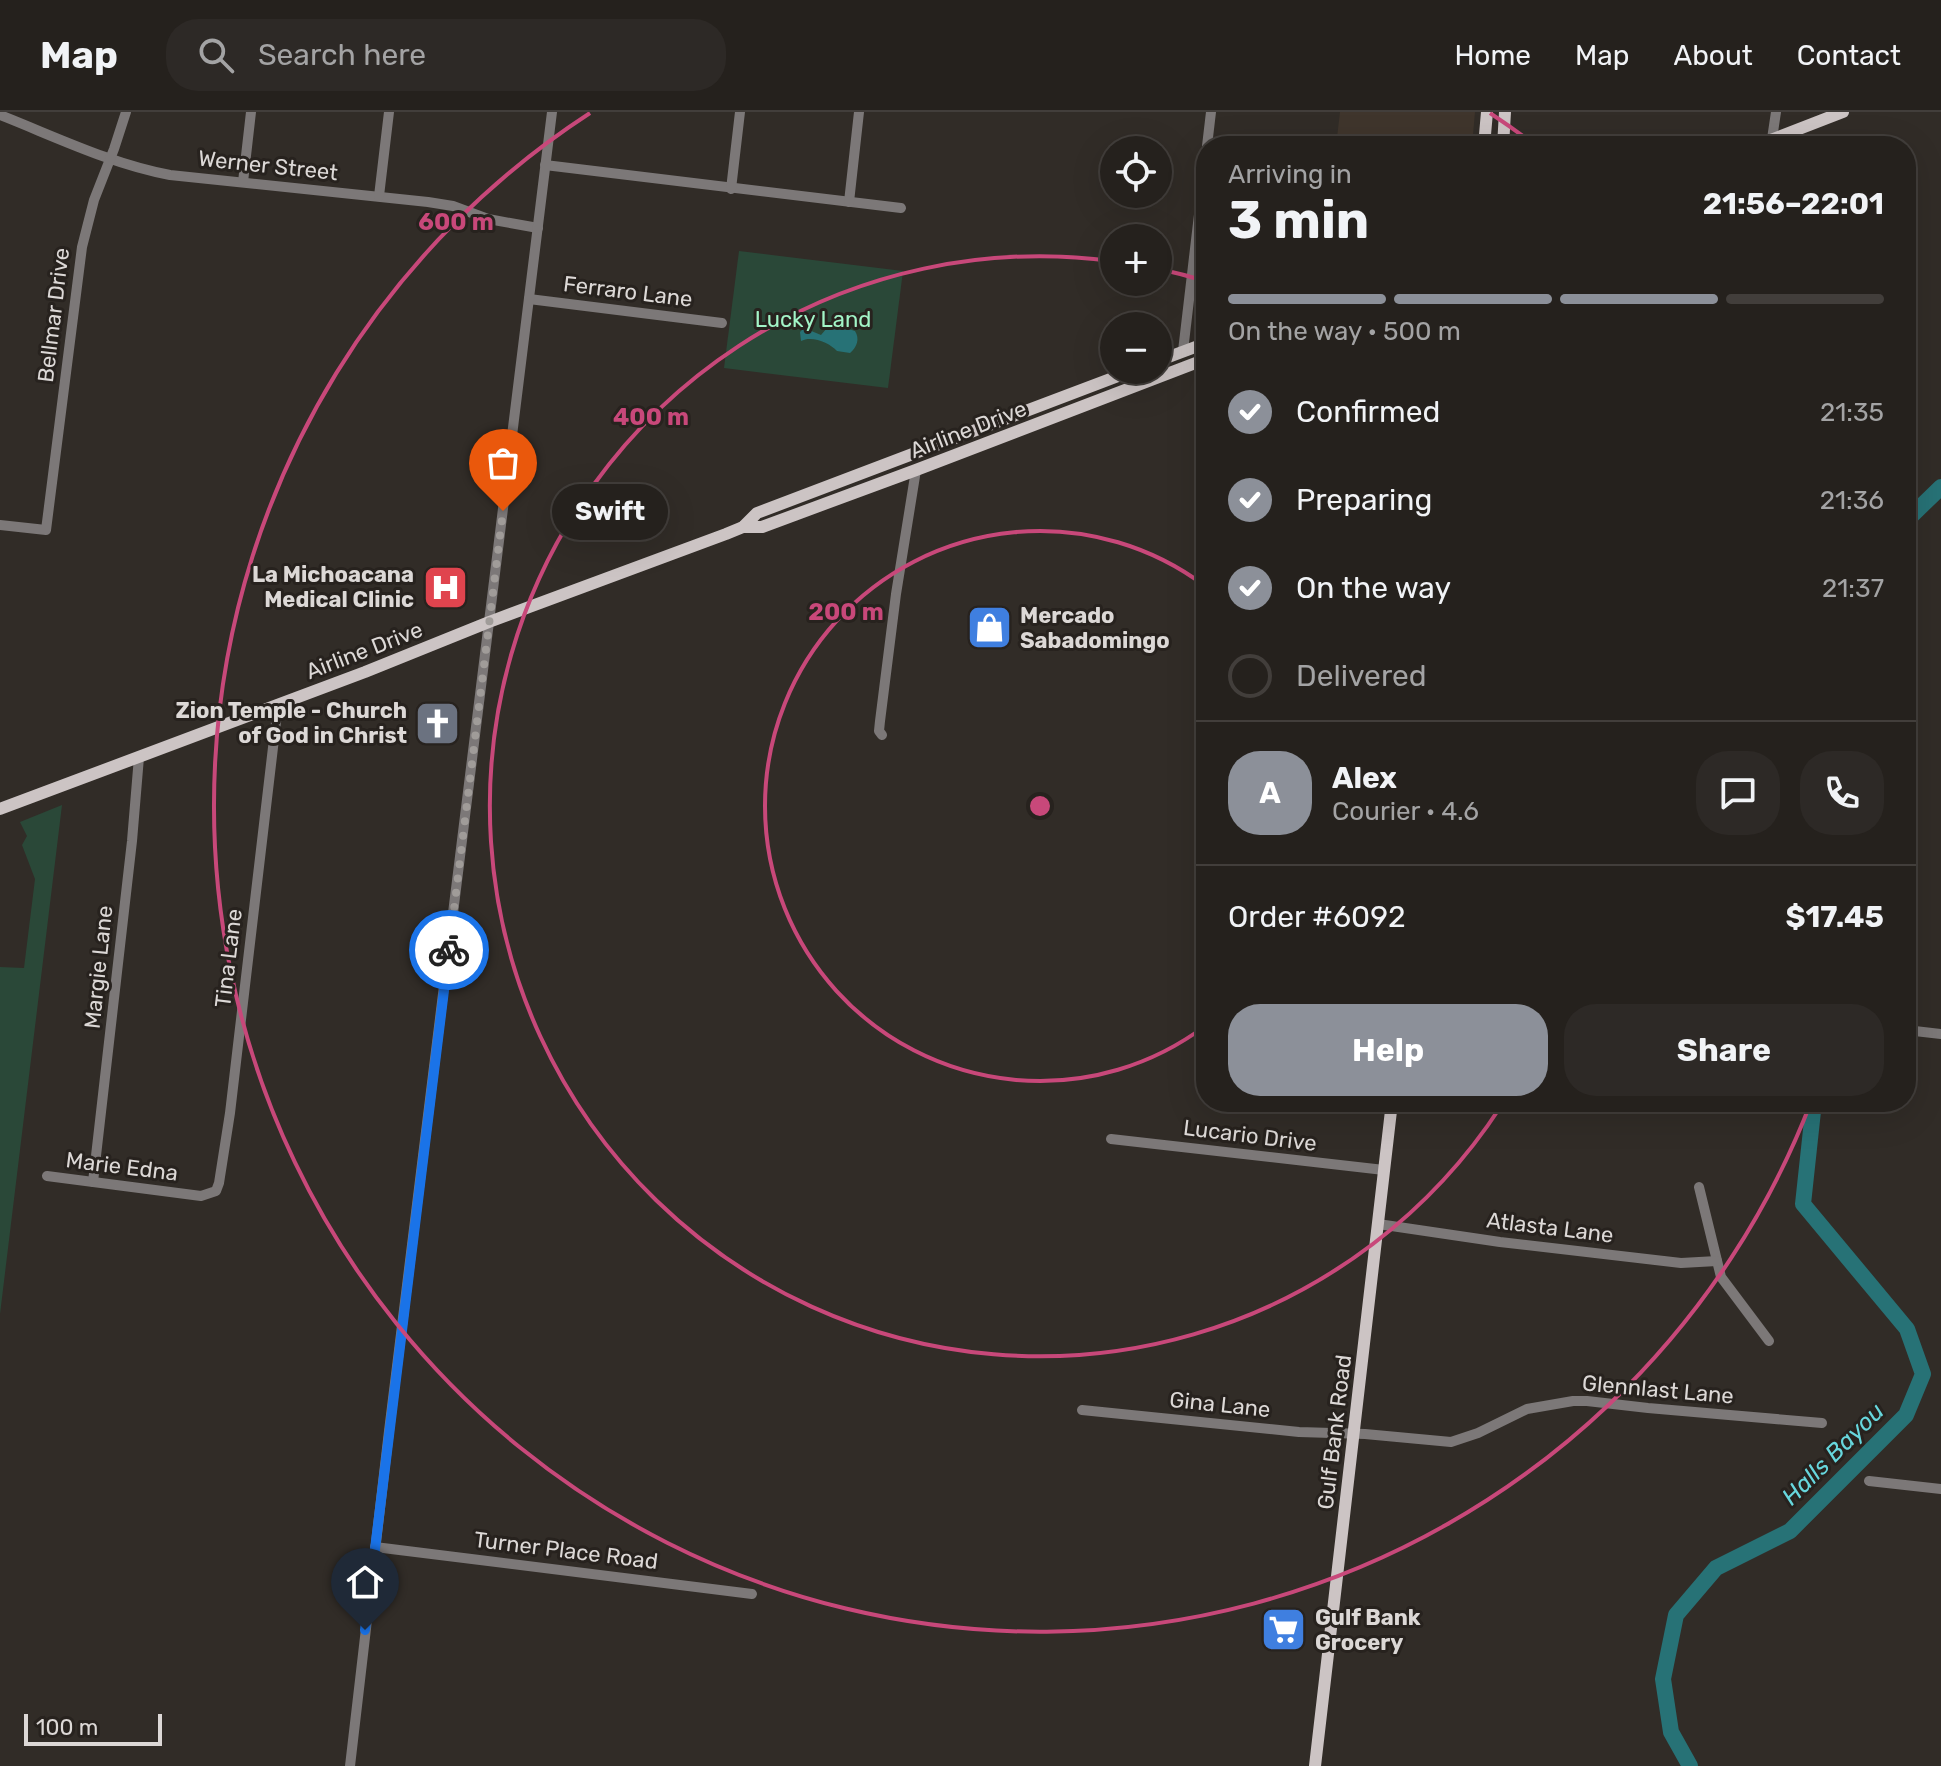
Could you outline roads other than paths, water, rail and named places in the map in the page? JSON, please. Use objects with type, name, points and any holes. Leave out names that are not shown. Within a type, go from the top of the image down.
[{"type":"main road","points":[[1485,136],[1487,112]]},
{"type":"main road","points":[[1504,136],[1505,112]]},
{"type":"main road","points":[[1782,136],[1843,112]]},
{"type":"main road","points":[[1172,355],[1196,346]]},
{"type":"main road","name":"Airline Drive","points":[[0,809],[743,527],[762,527],[1196,363]]},
{"type":"main road","name":"Airline Drive","points":[[743,527],[757,513],[1100,383]]},
{"type":"main road","points":[[897,460],[916,470]]},
{"type":"main road","name":"Gulf Bank Road","points":[[1315,1766],[1391,1112]]},
{"type":"street","name":"Bellmar Drive","points":[[0,525],[46,530],[82,247],[94,200],[126,112]]},
{"type":"street","points":[[243,182],[251,112]]},
{"type":"street","points":[[379,196],[389,112]]},
{"type":"street","points":[[350,1766],[552,112]]},
{"type":"street","points":[[731,189],[740,112]]},
{"type":"street","points":[[849,202],[859,112]]},
{"type":"street","points":[[1208,136],[1211,112]]},
{"type":"street","points":[[1767,136],[1776,112]]},
{"type":"street","name":"Werner Street","points":[[0,115],[148,171],[453,206],[488,219],[538,228]]},
{"type":"street","points":[[545,165],[901,208]]},
{"type":"street","points":[[1183,351],[1196,240]]},
{"type":"street","name":"Ferraro Lane","points":[[529,299],[722,323]]},
{"type":"street","points":[[882,735],[879,727],[896,594],[916,470]]},
{"type":"street","name":"Tina Lane","points":[[192,1195],[201,1196],[216,1191],[219,1183],[278,705]]},
{"type":"street","name":"Margie Lane","points":[[93,1182],[139,757]]},
{"type":"street","points":[[1916,1031],[1941,1034]]},
{"type":"street","name":"Lucario Drive","points":[[1111,1139],[1384,1170]]},
{"type":"street","name":"Marie Edna","points":[[47,1176],[192,1195]]},
{"type":"street","points":[[1699,1187],[1721,1277],[1769,1341]]},
{"type":"street","name":"Atlasta Lane","points":[[1378,1224],[1500,1242],[1692,1264],[1717,1261]]},
{"type":"street","name":"Glennlast Lane","points":[[1354,1435],[1451,1442],[1462,1440],[1527,1409],[1573,1401],[1822,1423]]},
{"type":"street","name":"Gina Lane","points":[[1082,1410],[1354,1435]]},
{"type":"street","points":[[1869,1481],[1941,1489]]},
{"type":"street","name":"Turner Place Road","points":[[375,1547],[752,1594]]},
{"type":"water","points":[[839,326],[857,334],[857,343],[850,353],[837,351],[815,339],[801,341],[800,332],[804,328],[821,335],[827,328]]},
{"type":"waterway","name":"Halls Bayou","points":[[1916,511],[1941,487]]},
{"type":"waterway","name":"Halls Bayou","points":[[1690,1766],[1671,1732],[1663,1679],[1676,1615],[1716,1568],[1790,1531],[1906,1415],[1923,1374],[1907,1329],[1803,1204],[1813,1112]]},
{"type":"place","name":"Swift","points":[[503,511]]},
{"type":"place","name":"La Michoacana Medical Clinic","points":[[445,587]]},
{"type":"place","name":"Mercado Sabadomingo","points":[[989,628]]},
{"type":"place","name":"Zion Temple - Church of God in Christ","points":[[438,723]]},
{"type":"place","name":"Gulf Bank Grocery","points":[[1284,1630]]},
{"type":"park label","name":"Lucky Land","points":[[813,319]]}]
